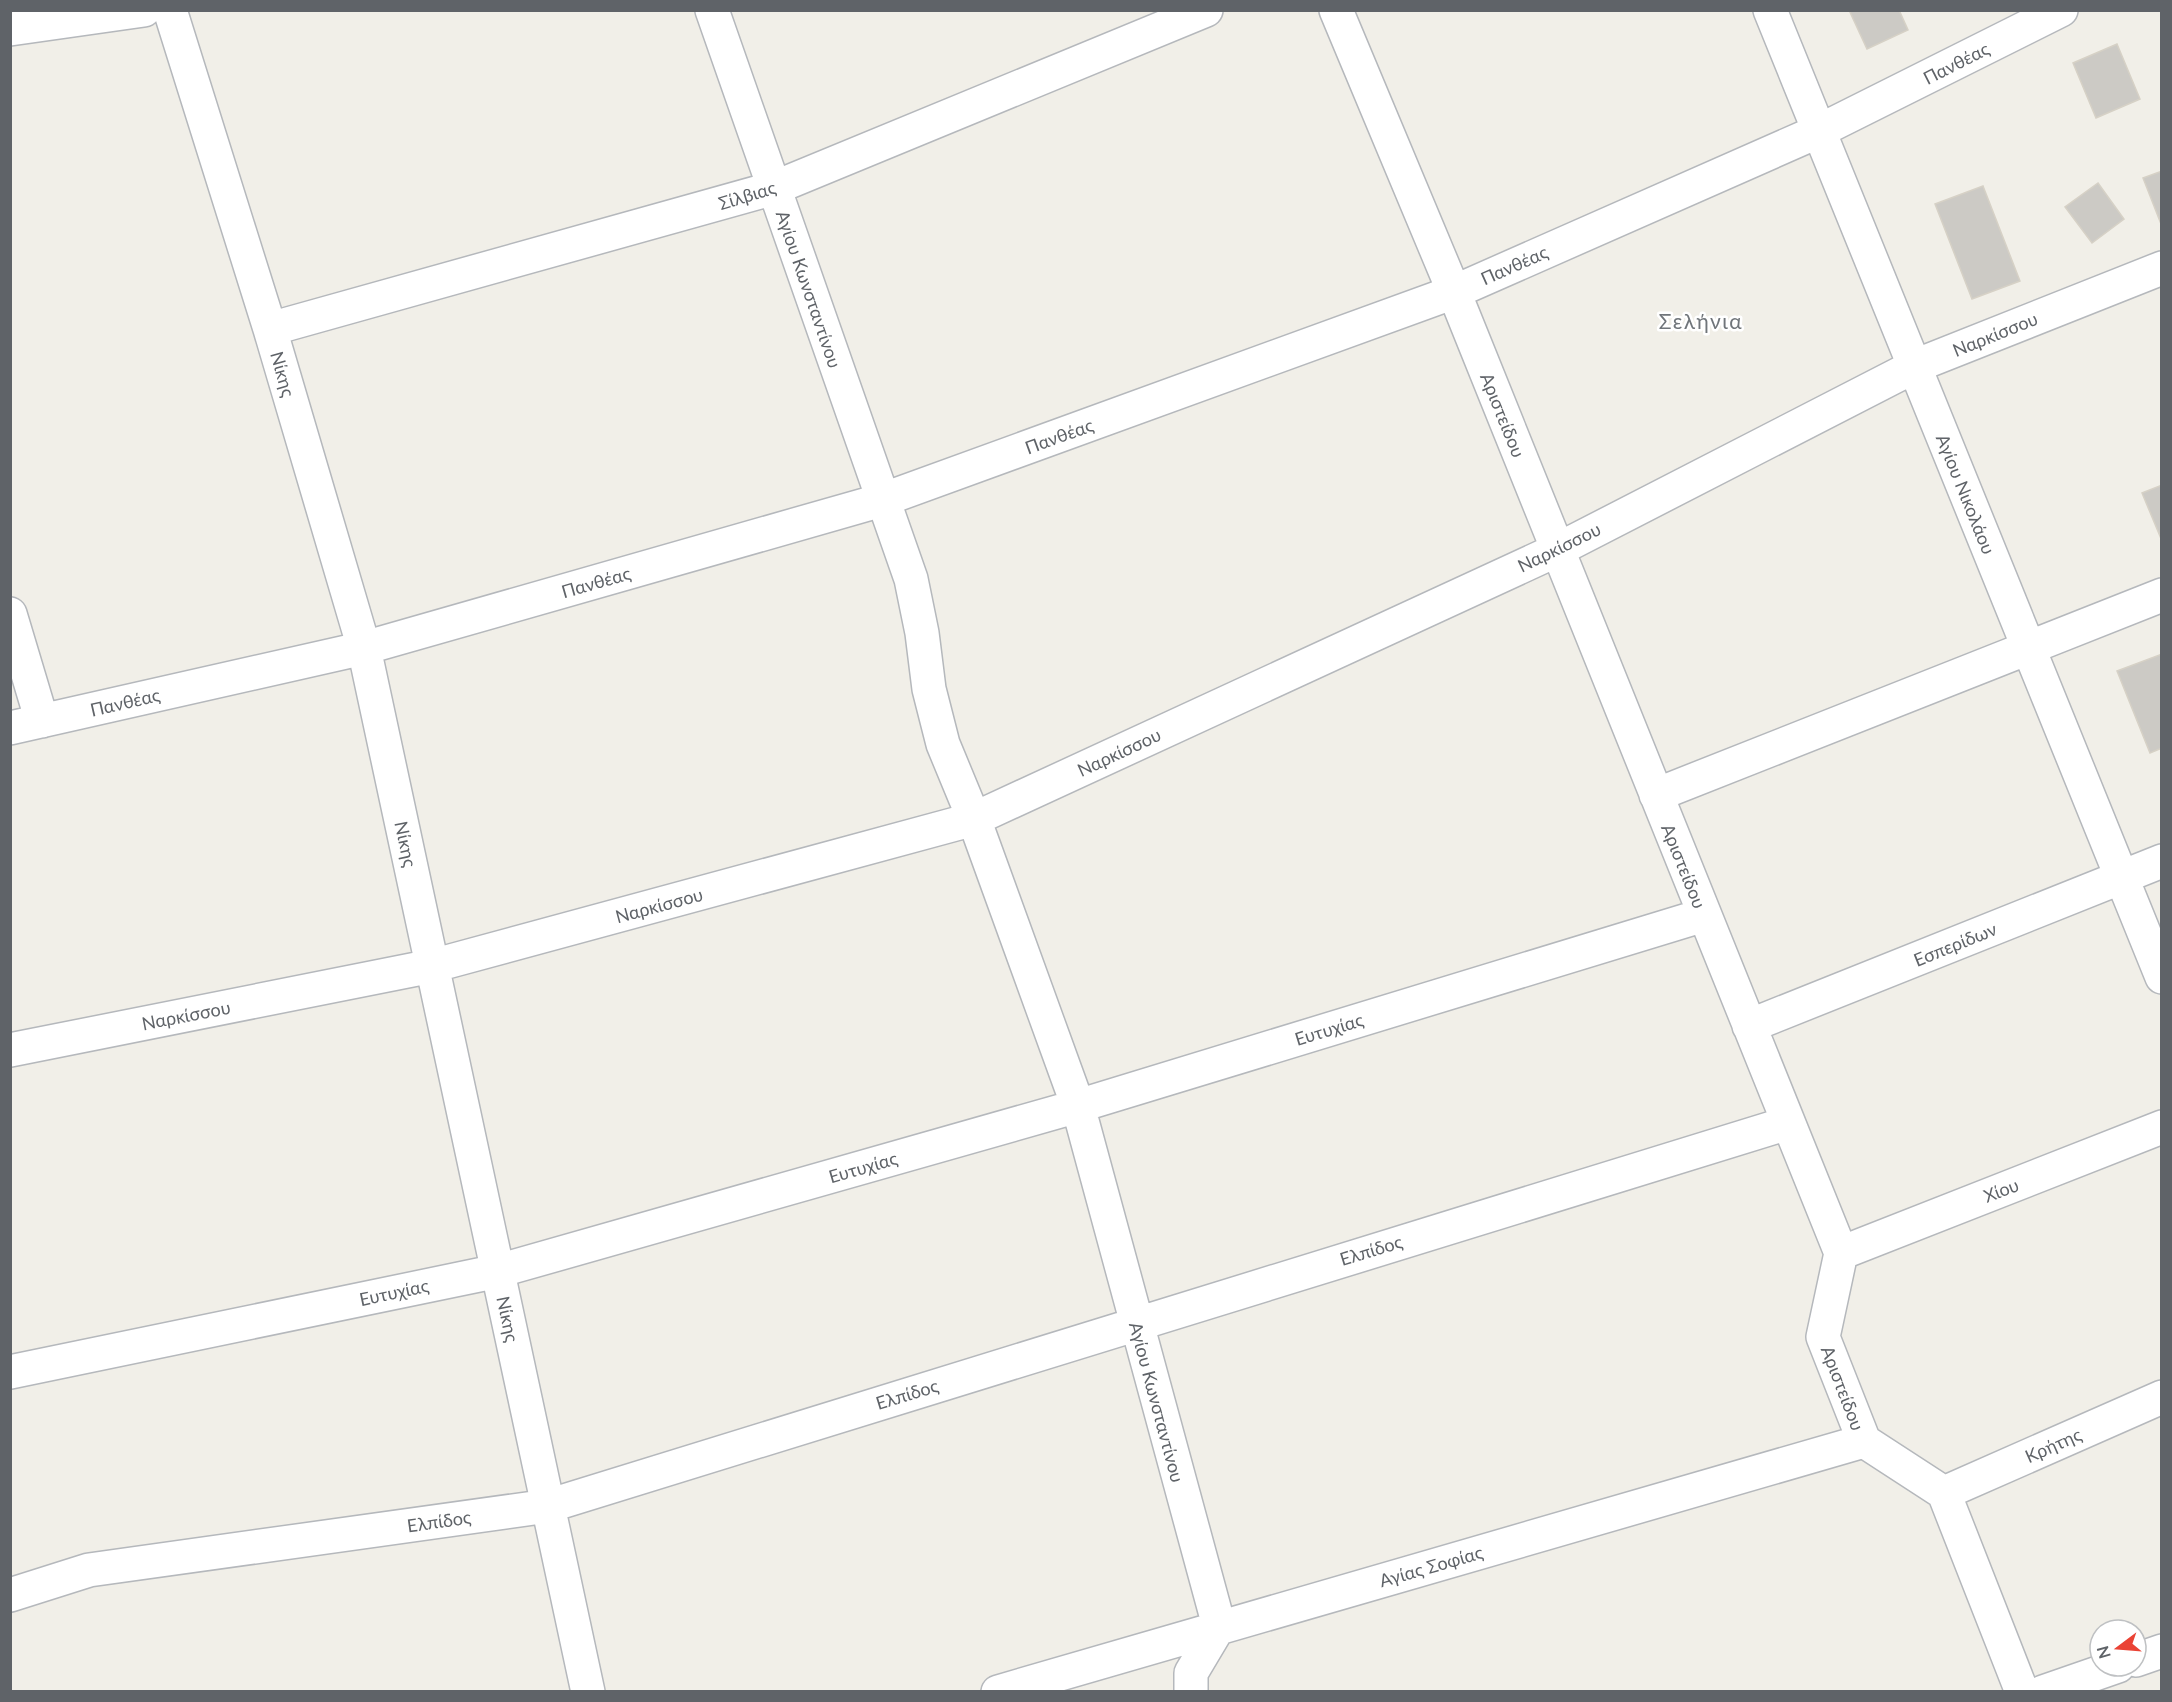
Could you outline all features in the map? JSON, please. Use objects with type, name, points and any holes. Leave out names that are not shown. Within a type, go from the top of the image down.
[{"type":"street","points":[[10,30],[144,10]]},
{"type":"street","name":"Νίκης","points":[[170,10],[270,329],[364,648],[588,1692]]},
{"type":"street","name":"Αγίου Κωνσταντίνου","points":[[712,10],[911,579],[922,633],[929,689],[943,744],[974,819],[1078,1106],[1219,1626]]},
{"type":"street","name":"Σίλβιας","points":[[270,329],[774,188],[1206,10]]},
{"type":"street","name":"Αριστείδου","points":[[1336,10],[1454,292],[1840,1253],[1823,1337],[1864,1441],[1944,1493]]},
{"type":"street","name":"Αγίου Νικολάου","points":[[1770,10],[2162,977]]},
{"type":"street","name":"Πανθέας","points":[[10,728],[364,648],[882,500],[1454,292],[1819,131],[2061,10]]},
{"type":"street","name":"Ναρκίσσου","points":[[10,1050],[432,966],[974,819],[1557,550],[1915,366],[2162,268]]},
{"type":"street","points":[[1656,795],[2162,595]]},
{"type":"street","points":[[10,614],[42,721]]},
{"type":"street","name":"Εσπερίδων","points":[[1749,1026],[2162,861]]},
{"type":"street","name":"Ευτυχίας","points":[[10,1372],[498,1271],[1078,1106],[1704,915]]},
{"type":"street","name":"Ελπίδος","points":[[10,1595],[89,1570],[548,1506],[1788,1123]]},
{"type":"street","name":"Χίου","points":[[1840,1253],[2162,1127]]},
{"type":"street","name":"Κρήτης","points":[[1944,1493],[2162,1397]]},
{"type":"street","name":"Αγίας Σοφίας","points":[[998,1692],[1219,1626],[1864,1441]]},
{"type":"street","points":[[1944,1493],[2022,1692]]},
{"type":"street","points":[[1191,1692],[1191,1673],[1219,1626]]},
{"type":"street","points":[[2043,1692],[2088,1676]]},
{"type":"building","points":[[1849,10],[1899,10],[1908,30],[1867,49]]},
{"type":"building","points":[[2117,44],[2140,99],[2096,118],[2073,63]]},
{"type":"building","points":[[2162,171],[2162,223],[2161,224],[2143,178]]},
{"type":"building","points":[[2098,183],[2124,219],[2092,243],[2065,207]]},
{"type":"building","points":[[1983,186],[2020,281],[1972,299],[1935,204]]},
{"type":"building","points":[[2162,485],[2162,541],[2142,493]]},
{"type":"building","points":[[2162,654],[2162,748],[2150,753],[2117,671]]},
{"type":"district","name":"Σελήνια","points":[[1701,320]]}]
